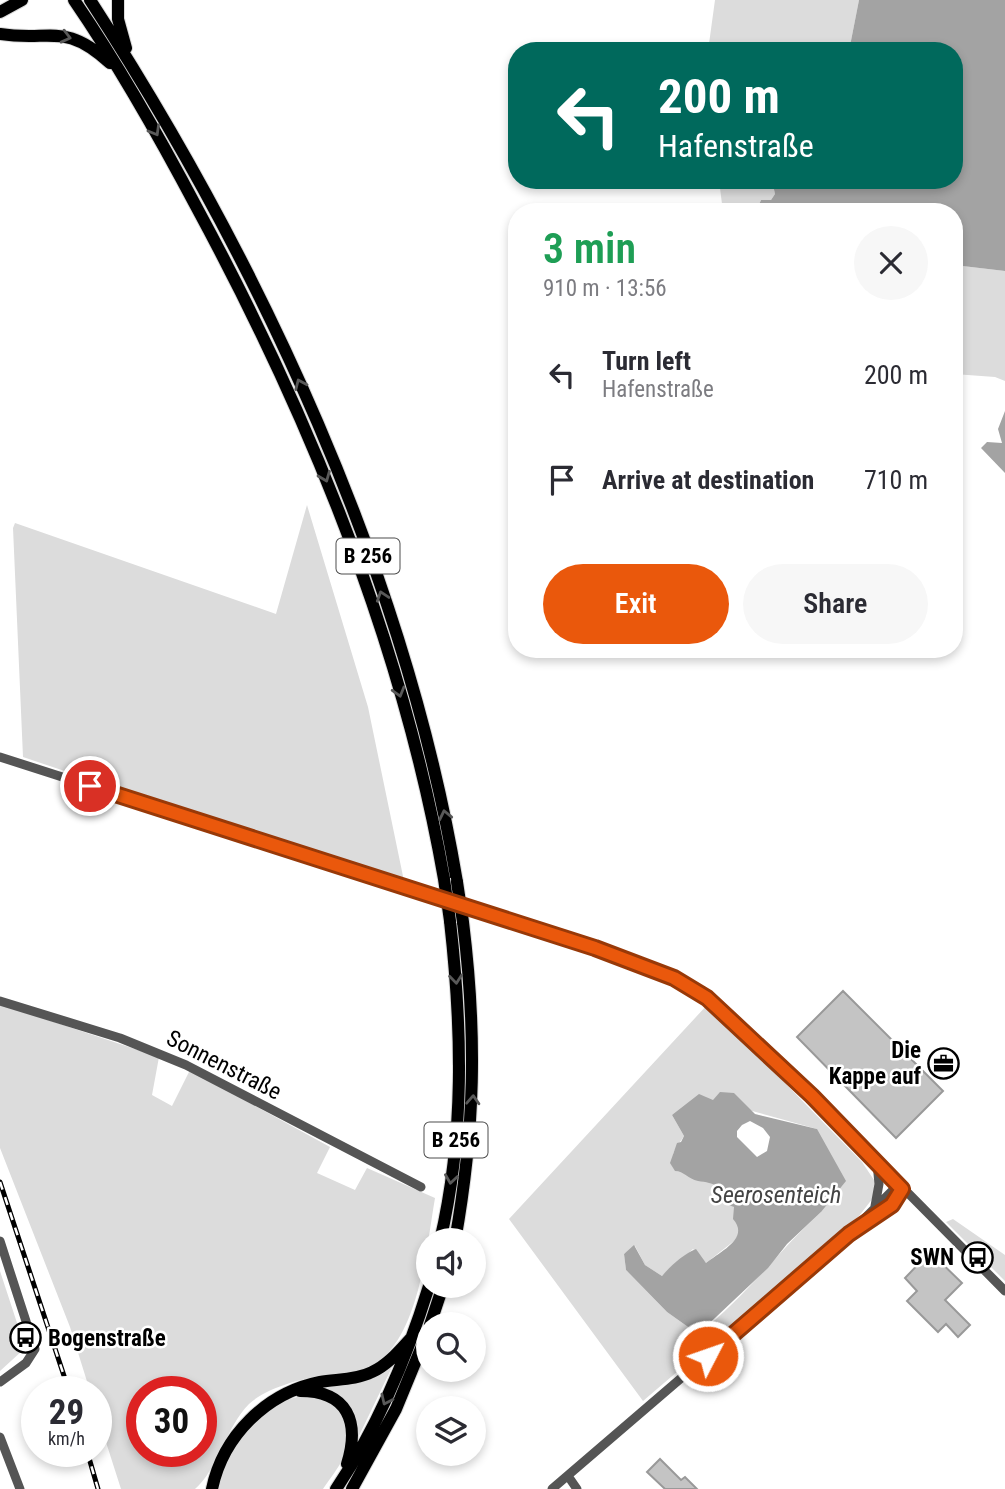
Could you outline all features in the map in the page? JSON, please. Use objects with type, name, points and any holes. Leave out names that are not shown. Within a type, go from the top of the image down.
[{"type":"highway","points":[[0,12],[22,0]]},
{"type":"highway","name":"B 256","points":[[74,0],[121,73],[236,281],[274,357],[326,481],[393,669],[427,796],[444,879],[457,921],[472,1008],[473,1100],[470,1144],[457,1228]]},
{"type":"highway","name":"B 256","points":[[90,0],[132,65],[234,245],[286,353],[334,464],[407,673],[443,808],[457,882],[460,1080],[456,1144],[442,1228]]},
{"type":"highway","points":[[118,0],[120,28],[132,65]]},
{"type":"highway","points":[[0,34],[52,34],[72,38],[100,54],[121,73]]},
{"type":"highway","points":[[343,1486],[412,1337],[425,1298]]},
{"type":"highway","points":[[212,1489],[221,1459],[241,1429],[266,1405],[318,1382],[370,1373],[384,1365],[412,1337]]},
{"type":"highway","points":[[343,1486],[396,1409],[416,1361]]},
{"type":"highway","points":[[296,1391],[323,1394],[339,1403],[348,1415],[353,1442],[343,1486]]},
{"type":"street","points":[[0,757],[571,941],[674,978],[707,998],[812,1096],[1005,1292]]},
{"type":"street","name":"Sonnenstraße","points":[[0,1001],[120,1038],[176,1060],[421,1187]]},
{"type":"street","points":[[875,1206],[879,1184],[877,1163]]},
{"type":"street","points":[[552,1489],[900,1187]]},
{"type":"street","points":[[849,1234],[892,1205],[900,1187]]},
{"type":"street","points":[[0,1241],[35,1349],[26,1363],[0,1382]]},
{"type":"street","points":[[0,1437],[20,1489]]},
{"type":"street","points":[[566,1489],[568,1476]]},
{"type":"street","points":[[568,1476],[577,1489]]},
{"type":"shaded area","points":[[715,0],[859,0],[851,42],[709,42]]},
{"type":"shaded area","points":[[720,189],[774,189],[775,194],[771,200],[761,200],[760,203],[722,203]]},
{"type":"shaded area","points":[[963,266],[1005,271],[1005,381],[995,377],[963,375]]},
{"type":"shaded area","points":[[307,505],[368,707],[404,881],[252,834],[23,757],[13,528],[15,523],[276,614]]},
{"type":"shaded area","points":[[0,1004],[159,1057],[152,1095],[172,1106],[190,1070],[330,1147],[317,1173],[355,1190],[367,1168],[435,1198],[430,1228],[416,1228],[416,1298],[396,1343],[378,1362],[364,1368],[297,1381],[257,1398],[234,1424],[217,1456],[217,1376],[126,1376],[126,1467],[211,1467],[195,1489],[121,1489],[112,1461],[112,1376],[85,1376],[70,1327],[0,1148]]},
{"type":"shaded area","points":[[708,1004],[862,1162],[880,1189],[859,1216],[643,1401],[509,1219]],"holes":[[[713,1100],[817,1129],[821,1212],[731,1306],[698,1334],[667,1312],[626,1270],[624,1254],[635,1246],[645,1265],[662,1276],[693,1249],[706,1263],[734,1241],[740,1232],[734,1208],[724,1191],[715,1184],[683,1172],[673,1162],[673,1155],[684,1136],[672,1115]]]},
{"type":"shaded area","points":[[953,1219],[1005,1255],[1005,1281],[946,1222]]},
{"type":"shaded area","points":[[0,1271],[23,1350],[0,1371]]},
{"type":"shaded area","points":[[395,1361],[357,1440],[355,1423],[315,1386]]},
{"type":"shaded area","points":[[309,1395],[329,1402],[336,1409],[342,1416],[348,1435],[344,1456],[323,1489],[217,1489],[229,1457],[262,1415],[292,1398]]},
{"type":"water","points":[[859,0],[1005,0],[1005,271],[963,266],[963,203],[760,203],[761,200],[771,200],[775,194],[774,189],[963,189],[963,42],[851,42]]},
{"type":"water","points":[[1005,411],[1005,473],[981,448],[987,442],[1002,443],[998,429]]},
{"type":"water","name":"Seerosenteich","points":[[720,1092],[734,1093],[755,1114],[817,1129],[846,1181],[768,1268],[698,1334],[667,1312],[626,1270],[624,1254],[634,1245],[645,1265],[662,1276],[691,1251],[696,1249],[706,1263],[736,1238],[738,1232],[733,1219],[734,1207],[729,1205],[721,1188],[675,1171],[670,1163],[677,1143],[681,1142],[684,1136],[672,1115],[699,1094],[713,1100]],"holes":[[[750,1121],[763,1128],[770,1137],[767,1151],[757,1157],[737,1137],[737,1131]]]},
{"type":"building","points":[[843,991],[943,1091],[896,1138],[797,1037]]},
{"type":"building","points":[[930,1252],[962,1283],[945,1300],[970,1325],[958,1337],[946,1324],[938,1332],[907,1301],[917,1291],[905,1278]]},
{"type":"building","points":[[660,1459],[681,1480],[685,1477],[697,1489],[665,1489],[647,1472]]},
{"type":"railway","points":[[0,1182],[64,1376]]},
{"type":"railway","points":[[92,1467],[98,1489]]},
{"type":"place","name":"Die Kappe auf","points":[[944,1063]]},
{"type":"place","name":"SWN","points":[[977,1257]]},
{"type":"place","name":"Bogenstraße","points":[[25,1338]]},
{"type":"route","points":[[90,786],[595,948],[674,978],[707,998],[812,1096],[902,1189],[892,1205],[849,1234],[708,1356]]}]
